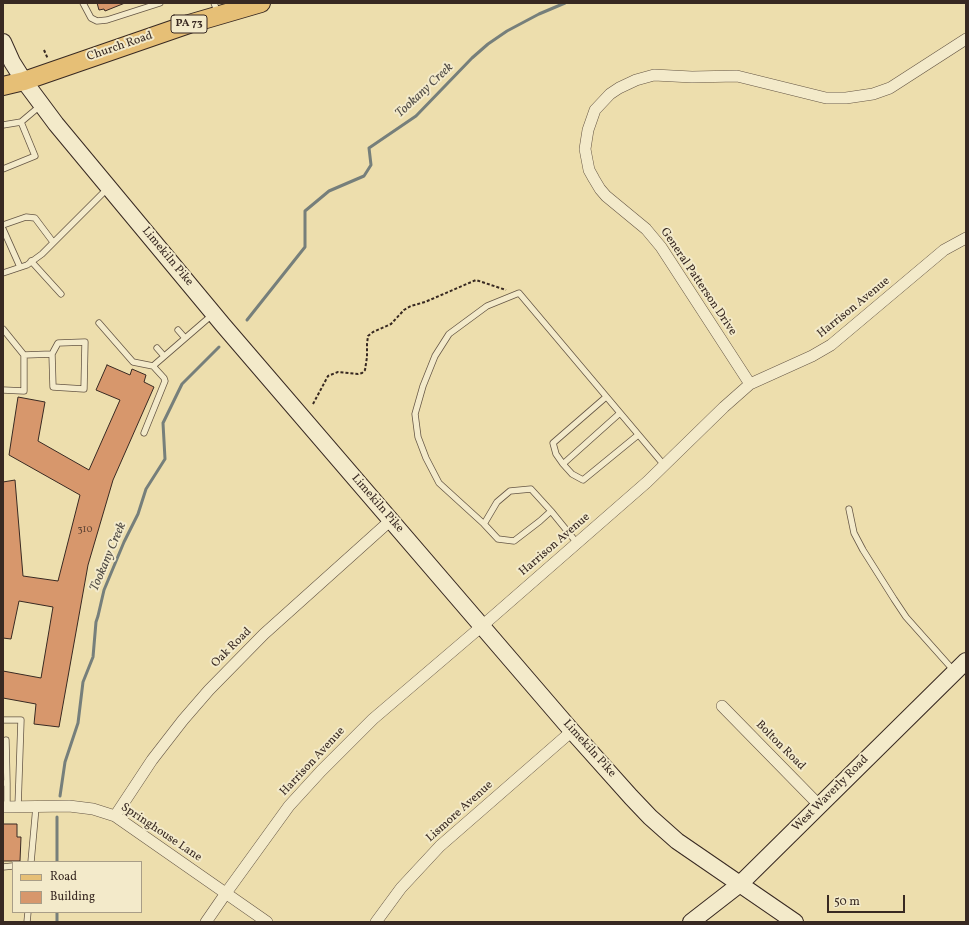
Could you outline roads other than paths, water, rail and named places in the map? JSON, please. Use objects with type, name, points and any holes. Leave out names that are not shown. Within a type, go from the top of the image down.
[{"type":"main road","name":"Church Road","points":[[3,86],[24,81],[103,53],[216,9],[261,3]]},
{"type":"main road","name":"Limekiln Pike","points":[[3,42],[12,62],[24,81],[109,187],[214,313],[572,731],[650,817],[677,841],[795,922]]},
{"type":"main road","name":"West Waverly Road","points":[[691,922],[740,884],[960,666]]},
{"type":"street","name":"General Patterson Drive","points":[[750,384],[662,247],[646,229],[606,196],[594,179],[589,170],[585,149],[588,130],[596,110],[610,94],[627,83],[645,77],[659,75],[692,77],[737,76],[826,98],[846,98],[873,94],[890,88],[966,39]]},
{"type":"street","name":"Harrison Avenue","points":[[206,922],[289,806],[321,771],[373,719],[647,482],[724,407],[750,384],[812,356],[831,345],[944,250],[966,238]]},
{"type":"street","name":"Oak Road","points":[[115,816],[152,760],[183,720],[209,690],[264,634],[391,520]]},
{"type":"street","name":"Bolton Road","points":[[722,706],[819,805]]},
{"type":"street","name":"Lismore Avenue","points":[[376,922],[402,888],[440,846],[572,731]]},
{"type":"street","name":"Springhouse Lane","points":[[9,807],[83,807],[93,808],[115,816],[267,922]]},
{"type":"lane","points":[[83,3],[91,18],[97,21],[107,20],[160,3]]},
{"type":"lane","points":[[3,125],[21,122],[41,104]]},
{"type":"lane","points":[[3,169],[35,156],[21,122]]},
{"type":"lane","points":[[3,273],[27,265],[31,262],[109,187]]},
{"type":"lane","points":[[3,225],[26,217],[35,218],[53,242]]},
{"type":"lane","points":[[3,229],[20,267]]},
{"type":"lane","points":[[31,262],[61,294]]},
{"type":"lane","points":[[551,511],[514,540],[498,539],[484,524],[439,483],[426,458],[418,437],[415,414],[426,378],[435,356],[449,334],[487,306],[519,293],[664,465]]},
{"type":"lane","points":[[153,366],[214,313]]},
{"type":"lane","points":[[99,323],[133,362],[153,366],[164,378],[165,381],[144,433]]},
{"type":"lane","points":[[3,329],[24,355],[24,390],[3,390]]},
{"type":"lane","points":[[178,330],[186,338]]},
{"type":"lane","points":[[85,342],[84,389],[54,388],[52,354],[58,343],[85,342]]},
{"type":"lane","points":[[157,348],[164,356]]},
{"type":"lane","points":[[24,355],[52,354]]},
{"type":"lane","points":[[606,397],[552,442],[556,454],[563,464],[572,474],[583,480],[638,435]]},
{"type":"lane","points":[[563,464],[620,414]]},
{"type":"lane","points":[[484,524],[497,502],[510,490],[530,489],[551,511],[577,543]]},
{"type":"lane","points":[[849,508],[854,533],[863,550],[906,617],[960,666]]},
{"type":"lane","points":[[3,720],[21,720],[9,807]]},
{"type":"lane","points":[[6,740],[5,783],[9,807]]},
{"type":"lane","points":[[31,861],[36,807]]},
{"type":"waterway","name":"Tookany Creek","points":[[247,320],[305,247],[305,211],[329,191],[364,176],[371,165],[369,148],[416,116],[472,58],[488,44],[507,31],[539,14],[565,3]]},
{"type":"waterway","name":"Tookany Creek","points":[[60,796],[65,762],[78,723],[83,682],[93,657],[96,622],[104,590],[124,542],[138,514],[146,489],[165,459],[163,423],[182,384],[219,347]]},
{"type":"waterway","name":"Tookany Creek","points":[[57,817],[57,861]]},
{"type":"waterway","name":"Tookany Creek","points":[[57,913],[57,922]]}]
